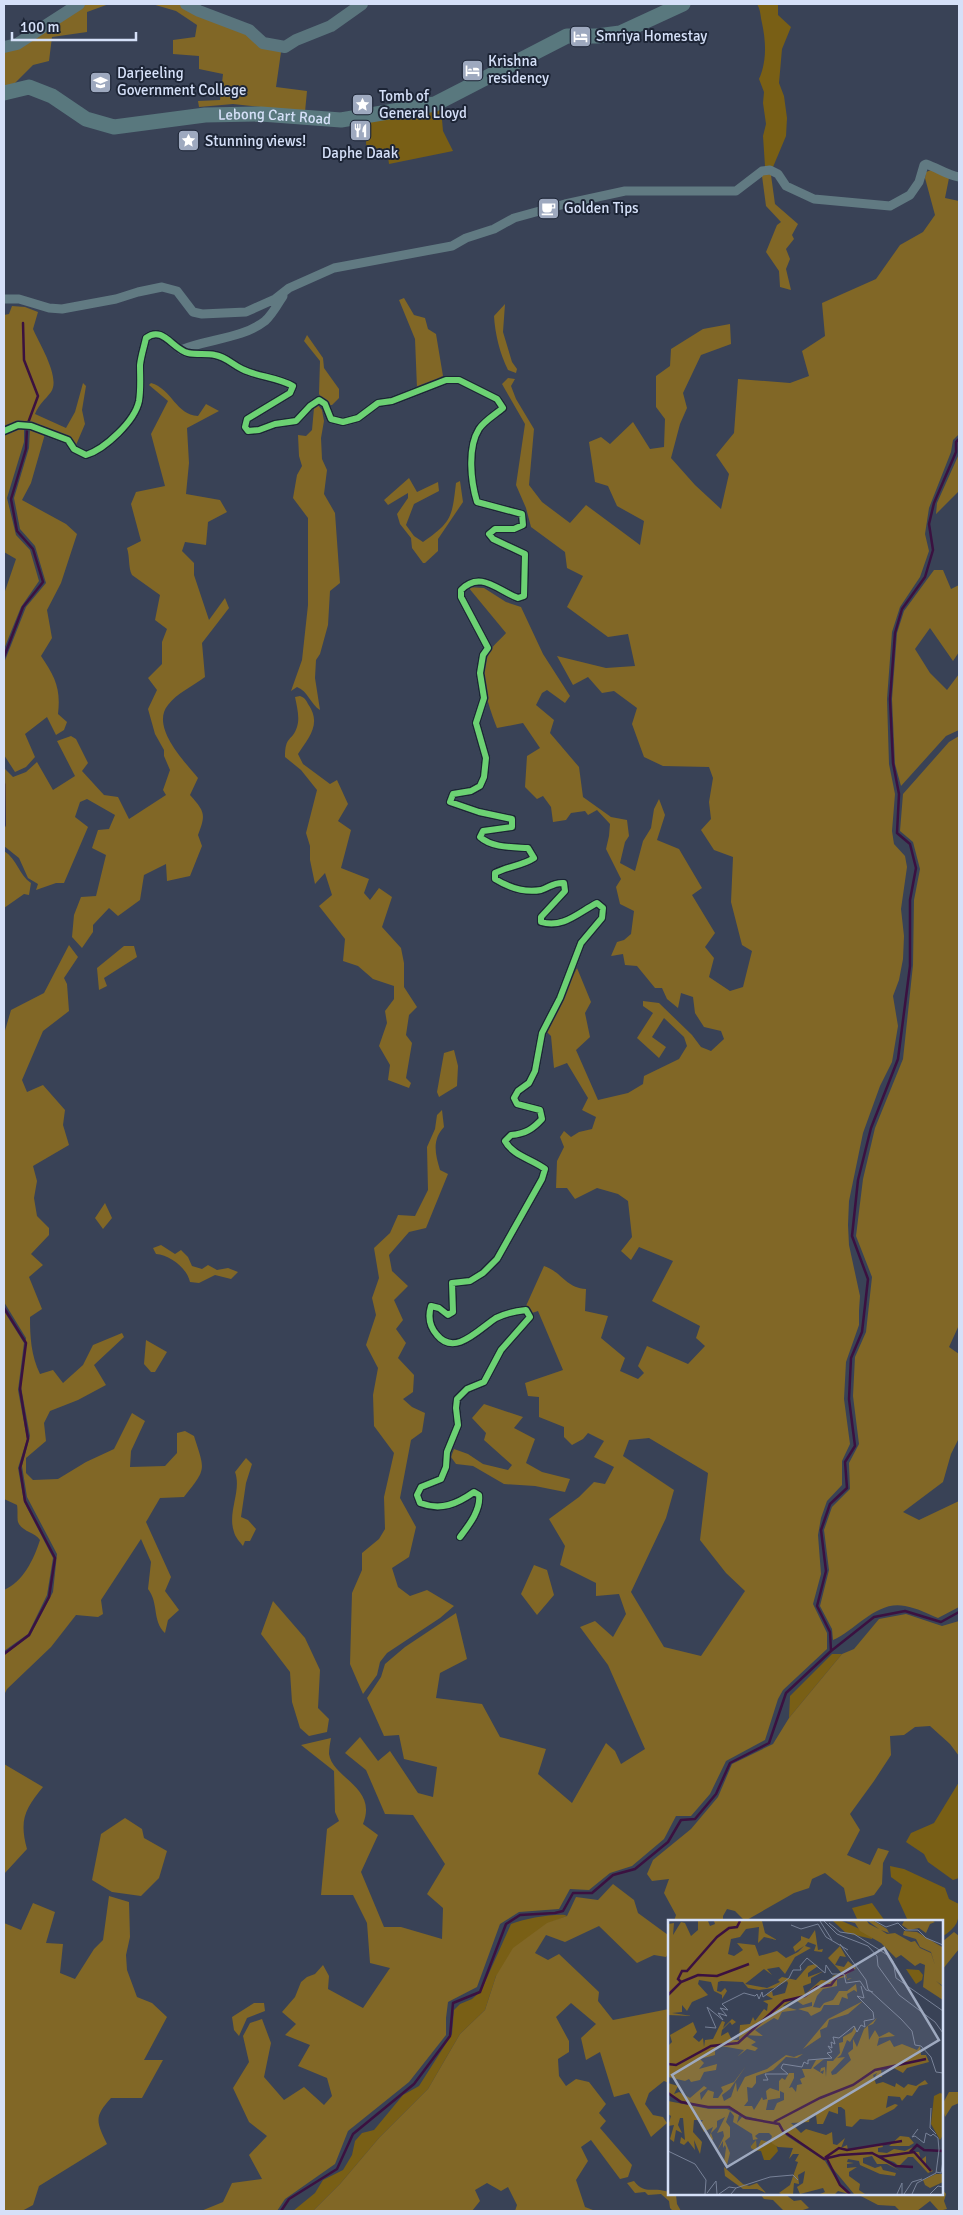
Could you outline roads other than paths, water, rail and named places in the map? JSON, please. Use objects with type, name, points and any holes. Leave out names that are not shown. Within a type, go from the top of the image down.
[{"type":"highway","name":"Lebong Cart Road","points":[[4,93],[29,87],[52,96],[86,119],[114,127],[205,115],[261,114],[341,120],[435,104],[567,36],[597,36],[620,33],[683,4]]},
{"type":"main road","points":[[4,47],[16,44],[79,4]]},
{"type":"main road","points":[[186,4],[199,11],[249,30],[263,43],[285,47],[296,40],[331,26],[362,4]]},
{"type":"street","points":[[4,299],[19,299],[49,308],[62,309],[116,299],[162,287],[177,291],[192,312],[232,314],[246,312],[275,299],[289,288],[334,268],[452,246],[466,238],[494,229],[514,218],[625,191],[736,191],[762,171],[770,170],[778,174],[786,186],[814,199],[890,206],[910,195],[919,182],[924,165],[926,164],[948,175],[959,178]]},
{"type":"street","points":[[181,350],[198,343],[239,334],[254,327],[266,320],[289,288]]},
{"type":"street","points":[[4,431],[18,425],[31,426],[68,440],[74,448],[86,456],[97,452],[120,431],[131,417],[139,402],[140,365],[146,338],[159,334],[181,350],[189,353],[212,354],[225,357],[242,369],[263,376],[281,379],[292,386],[290,393],[247,419],[245,427],[248,431],[296,421],[310,406],[319,400],[324,404],[331,419],[343,422],[358,418],[378,404],[392,401],[446,380],[459,380],[496,399],[503,408],[480,428],[476,437],[471,465],[472,485],[476,502],[522,514],[523,525],[514,529],[495,529],[489,534],[493,539],[525,554],[524,596],[518,598],[486,582],[474,580],[461,590],[461,596],[488,648],[483,655],[480,673],[484,698],[476,723],[486,758],[484,776],[480,786],[471,791],[453,794],[450,802],[479,812],[512,819],[512,827],[483,831],[480,837],[486,843],[528,848],[534,858],[525,864],[504,868],[494,873],[495,879],[524,890],[542,890],[556,882],[564,883],[565,892],[541,917],[541,922],[547,924],[576,917],[597,903],[603,908],[602,918],[581,944],[560,998],[542,1032],[535,1071],[529,1083],[518,1091],[514,1098],[517,1104],[540,1110],[542,1119],[523,1134],[511,1134],[505,1141],[509,1149],[535,1161],[545,1169],[542,1179],[497,1259],[483,1273],[470,1282],[452,1283],[453,1312],[448,1315],[439,1308],[432,1306],[429,1315],[433,1330],[440,1339],[448,1344],[461,1342],[497,1318],[513,1311],[526,1310],[530,1317],[501,1350],[484,1382],[467,1388],[457,1399],[458,1425],[447,1452],[446,1466],[441,1479],[420,1487],[417,1495],[420,1503],[431,1507],[455,1504],[474,1492],[479,1495],[480,1503],[460,1537]]},
{"type":"waterway","points":[[23,323],[24,360],[38,396],[28,423]]},
{"type":"waterway","points":[[4,657],[23,607],[43,582],[33,549],[17,531],[11,499],[26,449],[27,428]]},
{"type":"waterway","points":[[831,1651],[830,1632],[817,1606],[826,1571],[821,1530],[830,1504],[847,1488],[845,1462],[855,1446],[849,1399],[851,1358],[862,1332],[868,1279],[852,1236],[858,1180],[871,1128],[898,1059],[910,966],[910,900],[916,868],[910,844],[897,833],[899,794],[893,763],[890,699],[895,633],[902,609],[925,577],[933,550],[929,524],[934,503],[956,452],[956,442],[959,439]]},
{"type":"waterway","points":[[4,784],[4,826]]},
{"type":"waterway","points":[[4,1308],[26,1343],[20,1389],[28,1439],[20,1468],[25,1501],[55,1558],[49,1597],[29,1635],[4,1654]]},
{"type":"waterway","points":[[281,2211],[289,2199],[337,2169],[353,2134],[414,2084],[450,2036],[453,2003],[480,1992],[506,1924],[520,1915],[563,1911],[573,1893],[592,1893],[613,1875],[635,1869],[668,1842],[681,1820],[695,1819],[716,1794],[730,1763],[769,1743],[786,1693],[831,1651],[874,1617],[905,1611],[941,1622],[959,1612]]},
{"type":"place","name":"Smriya Homestay","points":[[580,36]]},
{"type":"place","name":"Krishna residency","points":[[472,70]]},
{"type":"place","name":"Darjeeling Government College","points":[[101,82]]},
{"type":"place","name":"Tomb of General Lloyd","points":[[363,105]]},
{"type":"place","name":"Daphe Daak","points":[[360,130]]},
{"type":"place","name":"Stunning views!","points":[[189,141]]},
{"type":"place","name":"Golden Tips","points":[[548,208]]}]
